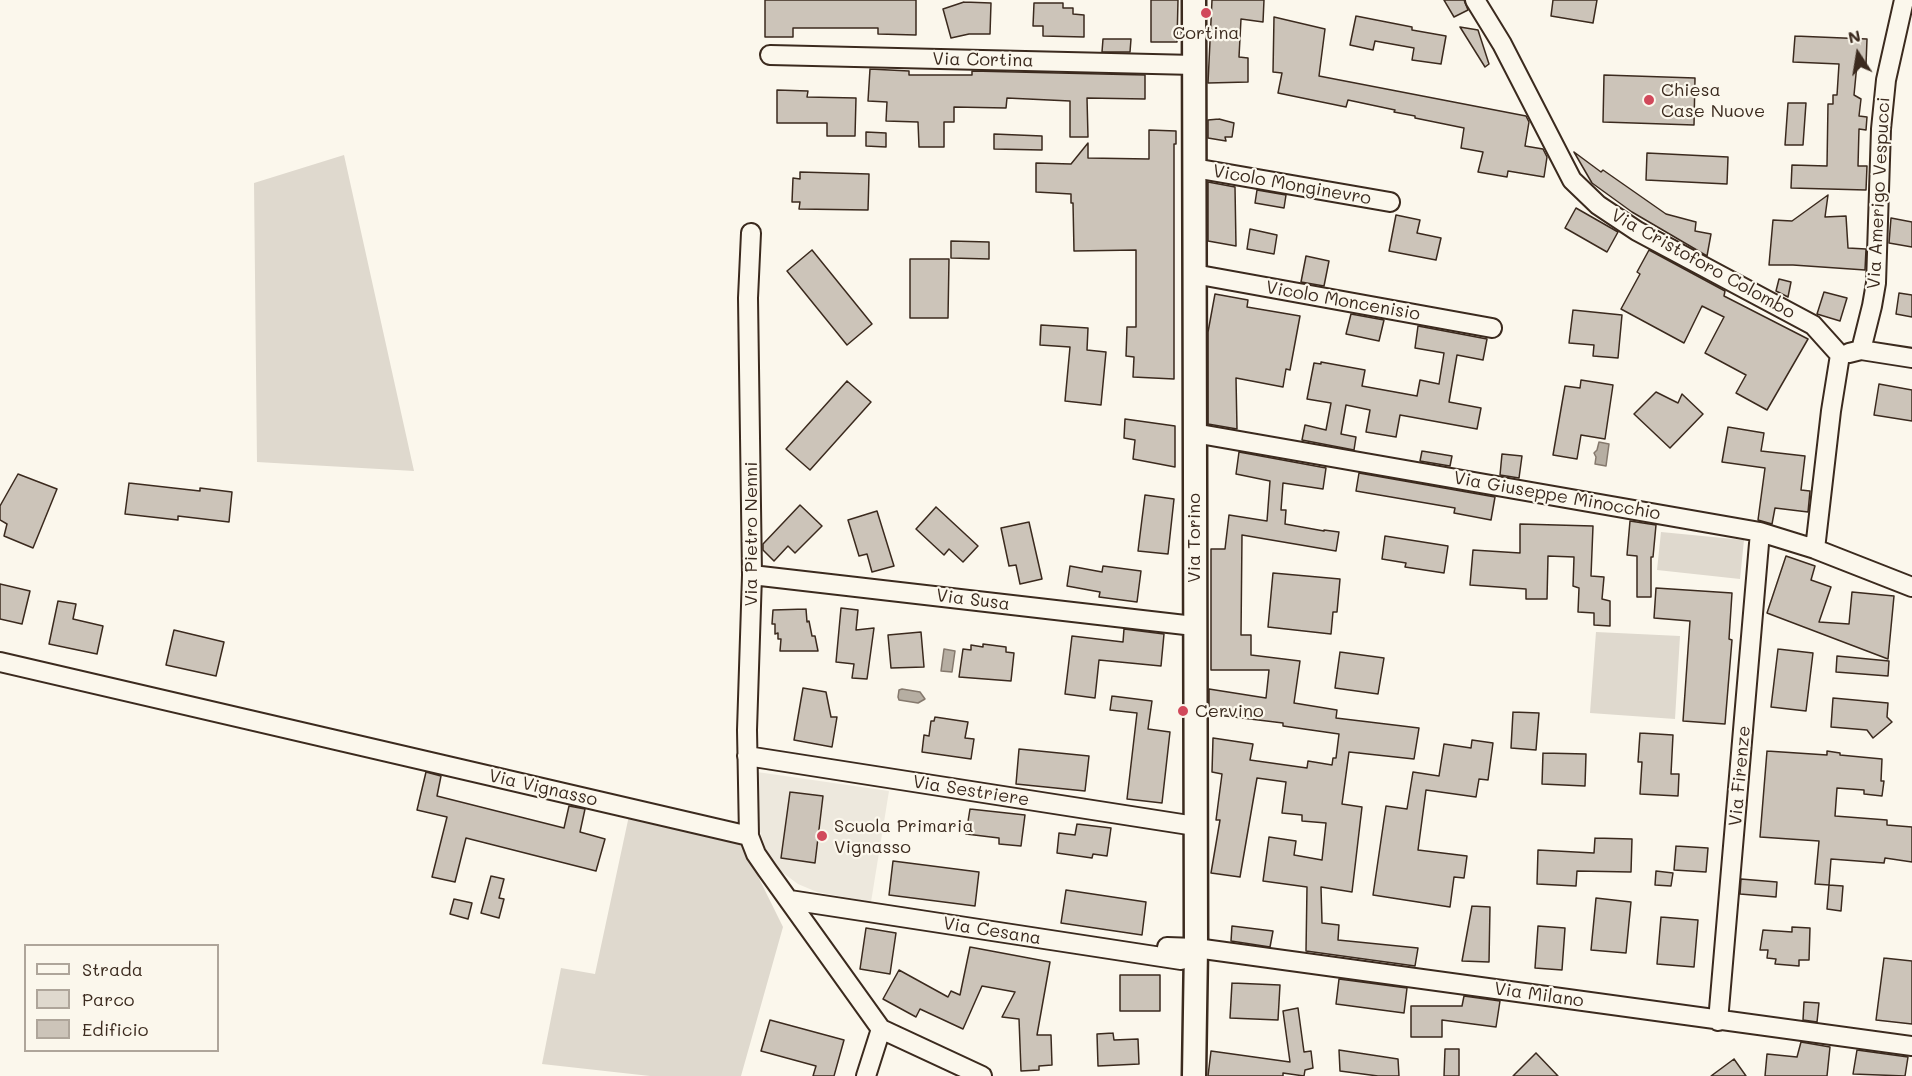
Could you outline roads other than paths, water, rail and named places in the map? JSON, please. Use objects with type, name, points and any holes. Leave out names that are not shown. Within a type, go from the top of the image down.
[{"type":"street","name":"Via Torino","points":[[1194,0],[1194,1076]]},
{"type":"street","name":"Via Cristoforo Colombo","points":[[1474,0],[1502,44],[1572,180],[1598,205],[1637,231],[1813,325],[1840,355]]},
{"type":"street","name":"Via Amerigo Vespucci","points":[[1861,350],[1877,275],[1881,129],[1886,80],[1904,0]]},
{"type":"street","name":"Via Cortina","points":[[770,56],[1195,65]]},
{"type":"street","name":"Vicolo Monginevro","points":[[1194,168],[1390,202]]},
{"type":"street","name":"Via Pietro Nenni","points":[[749,836],[747,756],[752,575],[748,298],[751,233]]},
{"type":"street","name":"Vicolo Moncenisio","points":[[1194,274],[1492,328]]},
{"type":"street","points":[[1815,549],[1840,355],[1861,350],[1912,358]]},
{"type":"street","name":"Via Giuseppe Minocchio","points":[[1194,433],[1760,532],[1815,549],[1912,587]]},
{"type":"street","name":"Via Firenze","points":[[1718,1021],[1760,532]]},
{"type":"street","name":"Via Susa","points":[[752,575],[1194,626]]},
{"type":"street","name":"Via Vignasso","points":[[0,662],[749,836]]},
{"type":"street","name":"Via Sestriere","points":[[747,756],[1195,826]]},
{"type":"street","points":[[749,836],[756,854],[881,1029],[982,1076]]},
{"type":"street","name":"Via Cesana","points":[[790,900],[1195,955]]},
{"type":"street","name":"Via Milano","points":[[1167,947],[1195,955],[1912,1047]]},
{"type":"street","points":[[866,1076],[881,1029]]},
{"type":"place","name":"Cortina","points":[[1206,13]]},
{"type":"place","name":"Chiesa Case Nuove","points":[[1649,100]]},
{"type":"place","name":"Cervino","points":[[1183,711]]},
{"type":"place","name":"Scuola Primaria Vignasso","points":[[822,836]]}]
